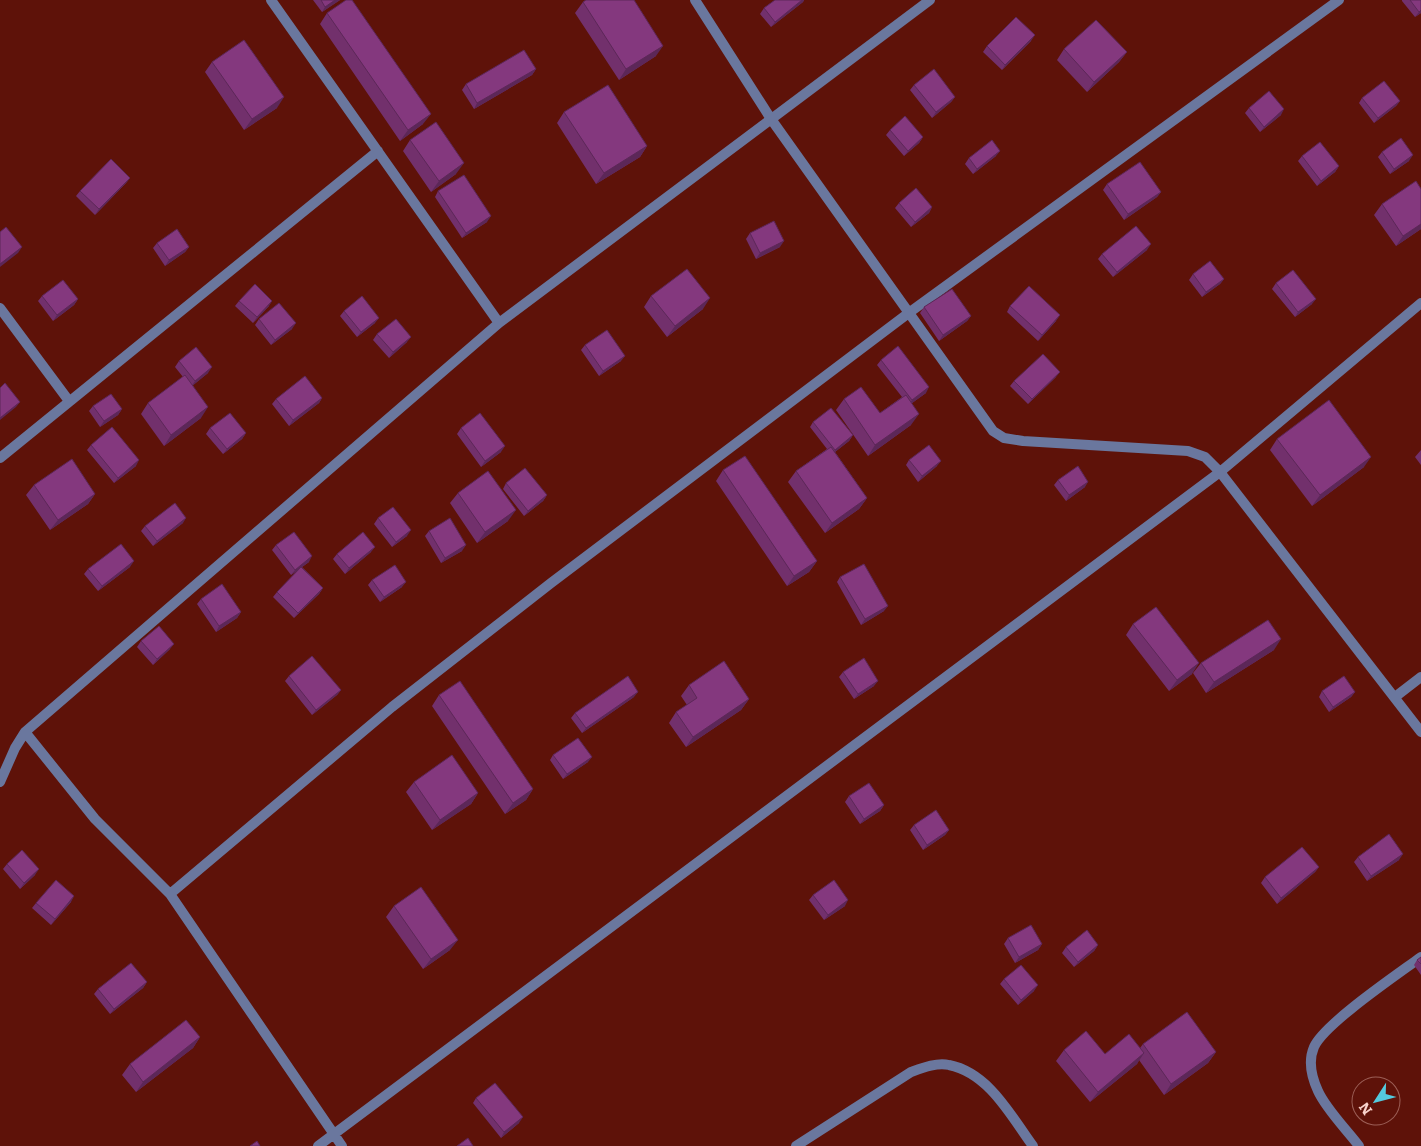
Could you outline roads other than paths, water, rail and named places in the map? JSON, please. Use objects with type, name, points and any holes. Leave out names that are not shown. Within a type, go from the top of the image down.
[{"type":"street","points":[[271,0],[499,323]]},
{"type":"street","points":[[695,0],[771,119],[993,431],[1004,438],[1188,451],[1205,457],[1220,472],[1421,732]]},
{"type":"street","points":[[0,782],[15,748],[25,732],[499,323],[930,0]]},
{"type":"street","points":[[170,894],[392,707],[550,583],[910,312],[1339,0]]},
{"type":"street","points":[[0,458],[378,151]]},
{"type":"street","points":[[318,1146],[1220,472],[1421,303]]},
{"type":"street","points":[[0,308],[69,401]]},
{"type":"street","points":[[1395,697],[1421,677]]},
{"type":"street","points":[[25,732],[95,819],[170,894],[342,1146]]},
{"type":"street","points":[[1359,1146],[1319,1093],[1313,1077],[1311,1059],[1314,1048],[1320,1036],[1337,1020],[1421,957]]},
{"type":"street","points":[[796,1146],[911,1072],[929,1066],[948,1064],[966,1071],[986,1083],[1033,1146]]}]
